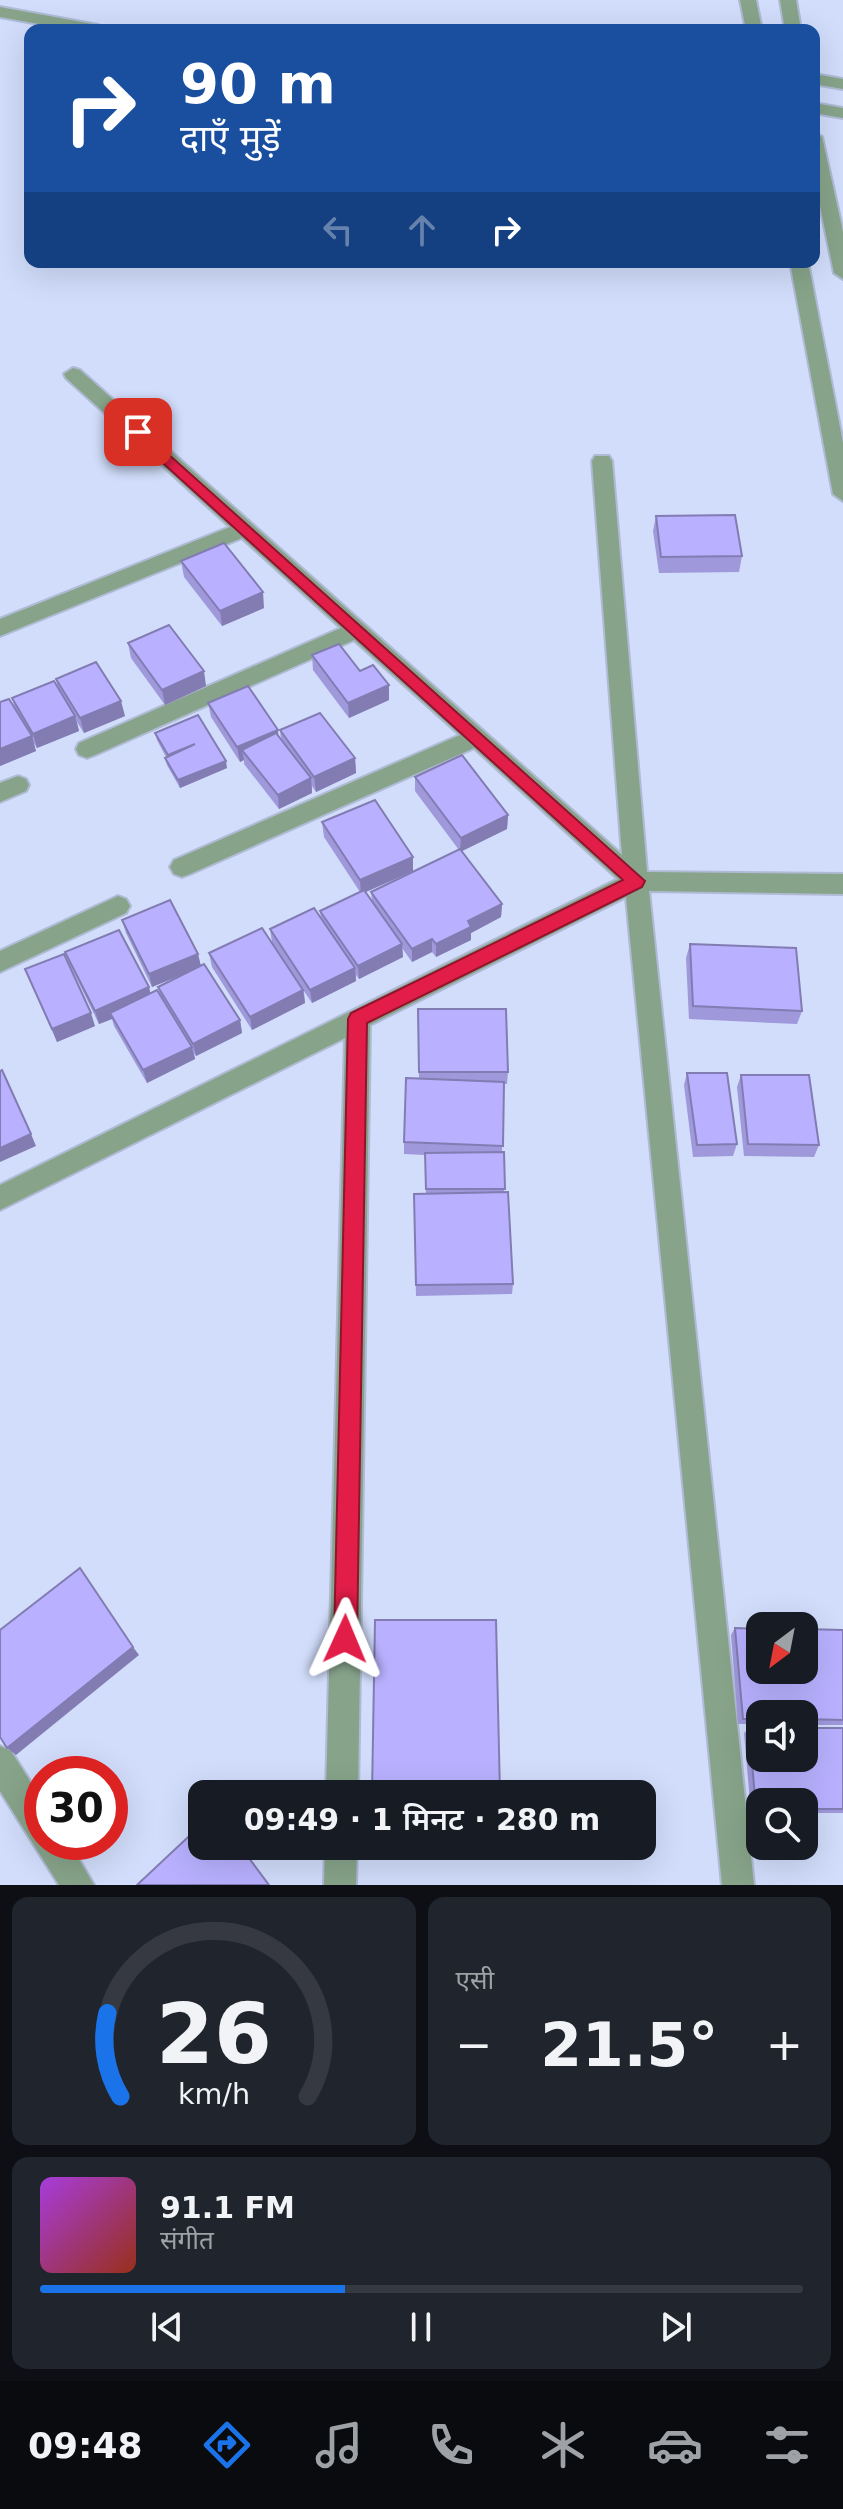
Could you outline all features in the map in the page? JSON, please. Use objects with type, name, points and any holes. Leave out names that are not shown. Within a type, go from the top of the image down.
[{"type":"street","points":[[748,0],[753,24]]},
{"type":"street","points":[[788,0],[792,24]]},
{"type":"street","points":[[0,12],[65,24]]},
{"type":"street","points":[[820,80],[843,84]]},
{"type":"street","points":[[820,109],[843,113]]},
{"type":"street","points":[[820,173],[843,273]]},
{"type":"street","points":[[800,268],[843,494]]},
{"type":"street","points":[[73,374],[636,881]]},
{"type":"street","points":[[602,461],[636,881],[738,1885]]},
{"type":"street","points":[[0,628],[246,528]]},
{"type":"street","points":[[87,749],[358,629]]},
{"type":"street","points":[[182,867],[478,737]]},
{"type":"street","points":[[0,1198],[636,881],[843,884]]},
{"type":"street","points":[[0,962],[118,906]]},
{"type":"street","points":[[342,1780],[358,1019]]},
{"type":"street","points":[[0,1762],[24,1800]]},
{"type":"street","points":[[62,1860],[78,1885]]},
{"type":"street","points":[[340,1885],[341,1860]]},
{"type":"building","points":[[735,515],[742,556],[661,557],[656,516]]},
{"type":"building","points":[[224,543],[263,592],[220,611],[181,561]]},
{"type":"building","points":[[169,625],[204,671],[162,690],[128,643]]},
{"type":"building","points":[[339,644],[360,671],[373,665],[389,685],[348,703],[312,655]]},
{"type":"building","points":[[96,662],[121,701],[80,718],[56,679]]},
{"type":"building","points":[[54,681],[75,716],[33,734],[12,698]]},
{"type":"building","points":[[248,686],[278,730],[237,747],[208,703]]},
{"type":"building","points":[[9,699],[32,736],[0,749],[0,702]]},
{"type":"building","points":[[320,713],[355,758],[314,777],[280,730]]},
{"type":"building","points":[[198,715],[226,761],[178,780],[165,758],[195,744],[168,755],[155,733]]},
{"type":"building","points":[[276,733],[311,778],[278,795],[242,750]]},
{"type":"building","points":[[462,755],[508,815],[461,838],[415,777]]},
{"type":"building","points":[[375,800],[413,857],[360,880],[322,822]]},
{"type":"building","points":[[460,849],[502,904],[468,921],[471,927],[436,944],[432,939],[412,949],[371,892]]},
{"type":"building","points":[[364,890],[402,944],[358,966],[320,911]]},
{"type":"building","points":[[170,900],[198,954],[149,974],[122,920]]},
{"type":"building","points":[[314,908],[355,968],[310,990],[270,929]]},
{"type":"building","points":[[262,928],[303,990],[250,1017],[209,953]]},
{"type":"building","points":[[119,930],[149,987],[95,1011],[65,952]]},
{"type":"building","points":[[690,944],[796,948],[802,1011],[693,1006]]},
{"type":"building","points":[[64,954],[91,1013],[52,1029],[25,969]]},
{"type":"building","points":[[204,964],[240,1020],[193,1044],[158,987]]},
{"type":"building","points":[[157,990],[192,1047],[143,1070],[110,1013]]},
{"type":"building","points":[[418,1009],[506,1009],[508,1072],[419,1072]]},
{"type":"building","points":[[0,1071],[31,1134],[0,1148]]},
{"type":"building","points":[[687,1073],[727,1073],[737,1144],[697,1145]]},
{"type":"building","points":[[741,1075],[809,1075],[819,1145],[748,1144]]},
{"type":"building","points":[[406,1078],[504,1082],[503,1146],[404,1142]]},
{"type":"building","points":[[504,1152],[505,1189],[426,1189],[425,1153]]},
{"type":"building","points":[[508,1192],[513,1284],[416,1285],[414,1194]]},
{"type":"building","points":[[80,1568],[133,1647],[7,1748],[0,1737],[0,1630]]},
{"type":"building","points":[[375,1620],[496,1620],[500,1780],[372,1780]]},
{"type":"building","points":[[735,1628],[746,1628],[746,1684],[818,1684],[818,1629],[843,1630],[843,1720],[818,1719],[818,1700],[746,1700],[746,1719],[743,1719]]},
{"type":"building","points":[[818,1728],[843,1728],[843,1809],[818,1809],[818,1788],[754,1788],[753,1772],[818,1772]]},
{"type":"building","points":[[188,1837],[188,1860],[250,1860],[269,1885],[137,1885]]},
{"type":"route","points":[[138,432],[636,881],[358,1019],[345,1639]]}]
